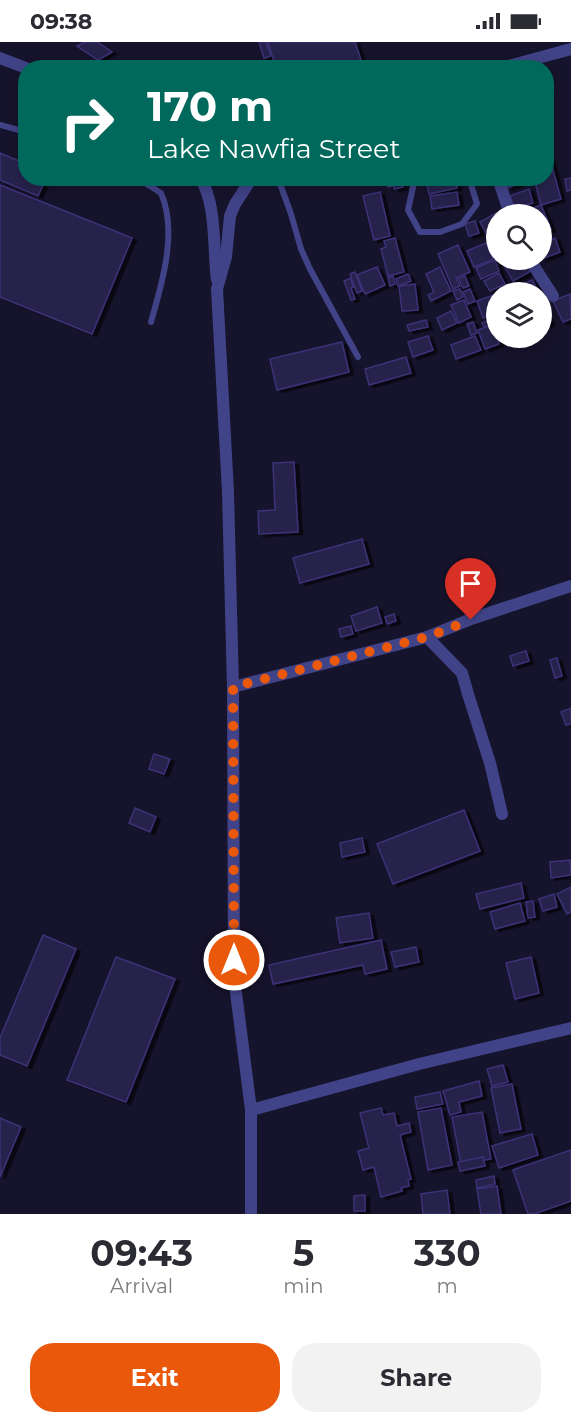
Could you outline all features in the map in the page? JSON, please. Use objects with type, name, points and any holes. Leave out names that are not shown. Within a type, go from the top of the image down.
[{"type":"street","points":[[530,60],[571,49]]},
{"type":"street","points":[[0,58],[18,65]]},
{"type":"street","points":[[204,186],[209,206],[217,289],[228,492],[233,687],[234,977],[251,1110],[251,1214]]},
{"type":"street","points":[[217,289],[226,257],[230,216],[247,186]]},
{"type":"street","points":[[501,186],[507,204]]},
{"type":"street","points":[[536,270],[553,296]]},
{"type":"street","points":[[233,687],[427,637],[571,586]]},
{"type":"street","points":[[427,637],[462,673],[490,763],[502,814]]},
{"type":"street","points":[[251,1110],[419,1064],[571,1028]]},
{"type":"lane","points":[[0,125],[18,130]]},
{"type":"lane","points":[[149,186],[161,193],[166,213],[168,238],[166,268],[151,322]]},
{"type":"lane","points":[[281,186],[301,249],[310,269],[358,357]]},
{"type":"lane","points":[[414,186],[408,210],[420,232],[440,232],[462,224],[477,204],[471,186]]},
{"type":"building","points":[[85,42],[97,42],[112,52],[98,60],[77,46]]},
{"type":"building","points":[[259,42],[266,42],[271,56],[264,58]]},
{"type":"building","points":[[268,42],[355,42],[361,60],[274,60]]},
{"type":"building","points":[[0,153],[18,161],[18,186],[42,186],[38,196],[0,180]]},
{"type":"building","points":[[554,174],[561,199],[541,204],[536,186],[554,186]]},
{"type":"building","points":[[571,178],[571,190],[567,191],[565,179]]},
{"type":"building","points":[[0,185],[132,238],[92,334],[0,297]]},
{"type":"building","points":[[427,186],[457,186],[457,188],[429,194]]},
{"type":"building","points":[[529,189],[533,203],[513,204],[510,196]]},
{"type":"building","points":[[380,192],[390,236],[374,240],[363,196]]},
{"type":"building","points":[[457,192],[459,205],[432,209],[430,196]]},
{"type":"building","points":[[486,219],[486,233],[480,222]]},
{"type":"building","points":[[475,221],[479,233],[469,236],[465,224]]},
{"type":"building","points":[[395,238],[404,272],[388,276],[381,249],[386,247],[384,241]]},
{"type":"building","points":[[555,238],[560,252],[552,255],[552,239]]},
{"type":"building","points":[[486,243],[486,262],[474,267],[467,251]]},
{"type":"building","points":[[458,245],[470,272],[456,278],[460,286],[453,289],[438,254]]},
{"type":"building","points":[[486,264],[486,270],[499,271],[481,279],[476,268]]},
{"type":"building","points":[[377,267],[385,285],[365,294],[357,275]]},
{"type":"building","points":[[440,267],[451,291],[431,301],[428,295],[434,292],[426,274]]},
{"type":"building","points":[[507,270],[531,271],[513,281]]},
{"type":"building","points":[[355,272],[362,291],[357,293],[350,274]]},
{"type":"building","points":[[499,273],[504,282],[486,282],[486,284],[484,281]]},
{"type":"building","points":[[408,274],[411,281],[398,286],[396,279]]},
{"type":"building","points":[[393,276],[395,284],[390,286],[388,278]]},
{"type":"building","points":[[465,276],[469,286],[463,288],[459,279]]},
{"type":"building","points":[[351,278],[353,287],[351,288],[355,299],[351,300],[344,281]]},
{"type":"building","points":[[415,284],[418,310],[402,311],[399,286]]},
{"type":"building","points":[[460,289],[463,297],[457,300],[453,291]]},
{"type":"building","points":[[470,289],[475,301],[468,304],[463,292]]},
{"type":"building","points":[[570,294],[571,319],[563,322],[553,301]]},
{"type":"building","points":[[486,298],[486,317],[483,318],[477,301]]},
{"type":"building","points":[[464,300],[471,317],[459,323],[451,305]]},
{"type":"building","points":[[451,311],[457,323],[442,330],[437,318]]},
{"type":"building","points":[[426,320],[428,327],[409,331],[407,325]]},
{"type":"building","points":[[473,322],[477,333],[471,335],[467,324]]},
{"type":"building","points":[[486,327],[488,348],[485,349],[478,330]]},
{"type":"building","points":[[428,336],[433,350],[413,357],[408,342]]},
{"type":"building","points":[[475,336],[481,350],[456,359],[451,345]]},
{"type":"building","points":[[342,342],[349,372],[277,390],[270,359]]},
{"type":"building","points":[[406,357],[411,373],[369,385],[365,369]]},
{"type":"building","points":[[294,462],[298,532],[259,534],[258,511],[275,510],[273,463]]},
{"type":"building","points":[[362,539],[369,564],[300,583],[293,558]]},
{"type":"building","points":[[377,607],[382,623],[356,631],[351,616]]},
{"type":"building","points":[[394,614],[396,621],[387,624],[385,617]]},
{"type":"building","points":[[351,626],[353,634],[341,637],[339,629]]},
{"type":"building","points":[[526,651],[529,661],[513,666],[510,656]]},
{"type":"building","points":[[557,658],[562,676],[555,678],[550,660]]},
{"type":"building","points":[[571,708],[571,724],[566,725],[561,712]]},
{"type":"building","points":[[154,754],[170,759],[164,774],[149,769]]},
{"type":"building","points":[[135,808],[156,817],[150,832],[129,823]]},
{"type":"building","points":[[464,810],[480,851],[393,884],[377,844]]},
{"type":"building","points":[[362,838],[365,852],[342,857],[340,843]]},
{"type":"building","points":[[570,860],[571,875],[551,878],[550,862]]},
{"type":"building","points":[[521,883],[524,898],[480,909],[476,894]]},
{"type":"building","points":[[571,887],[571,912],[567,914],[557,894]]},
{"type":"building","points":[[554,894],[557,907],[543,911],[539,899]]},
{"type":"building","points":[[533,901],[535,917],[528,918],[526,902]]},
{"type":"building","points":[[520,903],[525,921],[495,929],[490,912]]},
{"type":"building","points":[[369,913],[373,938],[340,943],[336,918]]},
{"type":"building","points":[[43,935],[76,949],[27,1066],[0,1055],[0,1038]]},
{"type":"building","points":[[381,940],[387,969],[365,974],[363,965],[273,984],[269,965]]},
{"type":"building","points":[[416,947],[419,962],[395,967],[391,952]]},
{"type":"building","points":[[116,957],[175,979],[126,1102],[67,1080]]},
{"type":"building","points":[[531,957],[539,993],[515,999],[506,963]]},
{"type":"building","points":[[503,1065],[508,1082],[492,1086],[487,1069]]},
{"type":"building","points":[[479,1081],[482,1096],[459,1102],[461,1112],[450,1115],[443,1091]]},
{"type":"building","points":[[512,1084],[521,1129],[500,1133],[491,1088]]},
{"type":"building","points":[[440,1092],[443,1104],[417,1109],[415,1097]]},
{"type":"building","points":[[381,1108],[383,1115],[394,1113],[397,1126],[409,1123],[411,1132],[400,1135],[411,1179],[408,1180],[409,1186],[401,1188],[402,1191],[381,1197],[374,1167],[363,1170],[358,1151],[369,1148],[360,1113]]},
{"type":"building","points":[[441,1108],[452,1165],[428,1170],[418,1112]]},
{"type":"building","points":[[482,1112],[491,1159],[461,1164],[452,1117]]},
{"type":"building","points":[[0,1118],[21,1127],[0,1177]]},
{"type":"building","points":[[532,1134],[538,1155],[499,1168],[492,1146]]},
{"type":"building","points":[[571,1150],[571,1201],[528,1214],[513,1170]]},
{"type":"building","points":[[483,1157],[485,1166],[460,1171],[458,1162]]},
{"type":"building","points":[[494,1176],[495,1184],[477,1188],[476,1180]]},
{"type":"building","points":[[497,1186],[501,1214],[481,1214],[477,1189]]},
{"type":"building","points":[[447,1190],[450,1214],[423,1214],[421,1194]]},
{"type":"building","points":[[365,1195],[365,1211],[354,1211],[354,1196]]},
{"type":"route","points":[[234,960],[233,687],[427,637],[471,620]]}]
